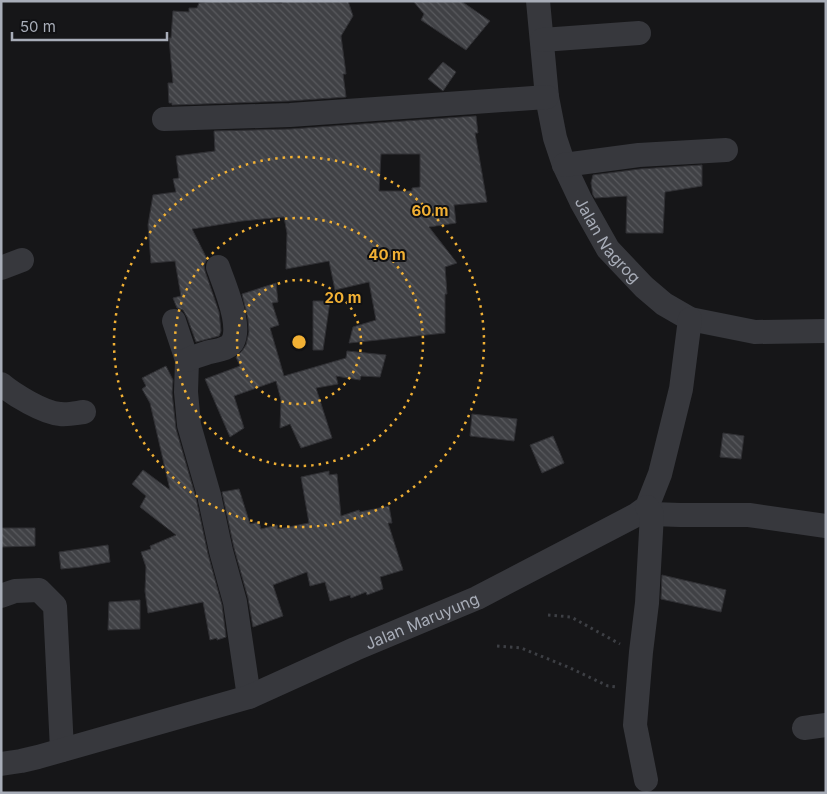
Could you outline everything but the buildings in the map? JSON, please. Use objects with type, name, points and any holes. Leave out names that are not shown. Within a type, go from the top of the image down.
[{"type":"street","name":"Jalan Nagrog","points":[[538,1],[547,97],[555,138],[564,165],[581,201],[608,249],[657,299],[690,319],[755,332],[826,331]]},
{"type":"street","points":[[542,40],[639,33]]},
{"type":"street","points":[[164,118],[290,115],[547,97]]},
{"type":"street","points":[[564,165],[639,155],[726,150]]},
{"type":"street","points":[[187,360],[232,344],[235,324],[232,308],[218,267]]},
{"type":"street","points":[[646,780],[635,725],[647,603],[650,510],[681,389],[690,319]]},
{"type":"street","points":[[174,321],[187,360],[186,392],[190,425],[235,602],[249,697]]},
{"type":"street","points":[[1,384],[43,410],[60,414],[84,412]]},
{"type":"street","points":[[650,510],[680,515],[749,515],[826,526]]},
{"type":"street","name":"Jalan Maruyung","points":[[1,764],[22,761],[249,697],[355,649],[477,598],[636,515],[650,510]]},
{"type":"street","points":[[1,596],[15,591],[39,590],[55,606],[62,750]]},
{"type":"path","points":[[548,614],[570,618],[630,649],[641,652]]},
{"type":"path","points":[[497,646],[521,648],[608,686],[638,688]]}]
